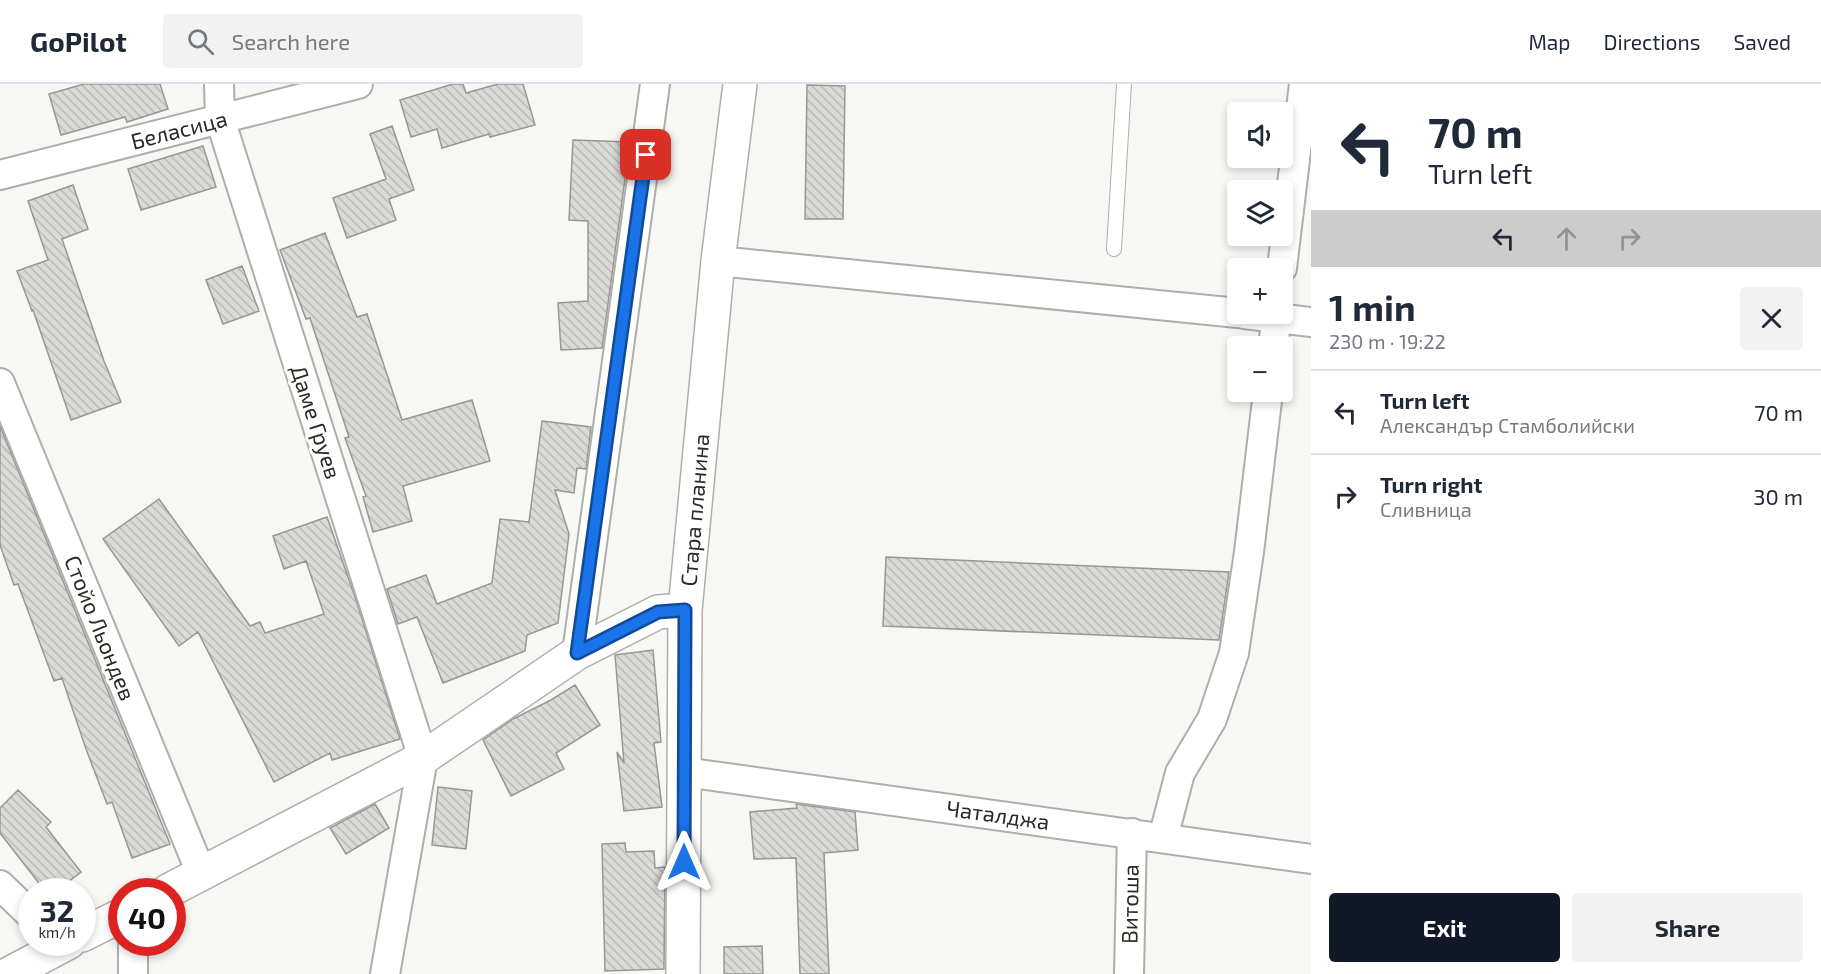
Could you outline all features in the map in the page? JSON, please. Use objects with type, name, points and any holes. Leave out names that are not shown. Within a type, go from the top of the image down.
[{"type":"street","name":"Даме Груев","points":[[219,84],[220,119],[423,758]]},
{"type":"street","name":"Беласица","points":[[0,175],[358,84]]},
{"type":"street","points":[[577,653],[655,84]]},
{"type":"street","name":"Стара планина","points":[[683,974],[685,610],[718,261],[740,84]]},
{"type":"street","points":[[1283,258],[1304,84]]},
{"type":"street","points":[[718,261],[1227,312]]},
{"type":"street","points":[[1293,318],[1311,322]]},
{"type":"street","name":"Стойо Льондев","points":[[0,383],[201,873]]},
{"type":"street","points":[[1163,838],[1180,773],[1212,719],[1234,653],[1267,402]]},
{"type":"street","points":[[186,881],[423,758],[577,653],[658,612],[685,610]]},
{"type":"street","points":[[385,974],[423,758]]},
{"type":"street","name":"Чаталджа","points":[[684,772],[1311,859]]},
{"type":"street","name":"Витоша","points":[[1129,974],[1132,833]]},
{"type":"street","points":[[0,885],[18,902]]},
{"type":"street","points":[[9,974],[41,956]]},
{"type":"street","points":[[133,956],[133,974]]},
{"type":"lane","points":[[1114,249],[1124,84]]},
{"type":"building","points":[[84,84],[160,84],[168,109],[127,122],[125,117],[61,135],[49,94]]},
{"type":"building","points":[[453,84],[463,84],[466,93],[498,84],[523,84],[535,125],[490,137],[489,134],[442,148],[437,129],[411,137],[400,100]]},
{"type":"building","points":[[807,85],[845,86],[843,219],[805,219]]},
{"type":"building","points":[[392,126],[414,190],[389,199],[396,220],[347,238],[333,198],[386,179],[370,134]]},
{"type":"building","points":[[573,140],[630,142],[602,348],[561,350],[558,303],[588,301],[588,221],[569,220]]},
{"type":"building","points":[[203,146],[216,187],[141,210],[128,169]]},
{"type":"building","points":[[73,185],[88,229],[62,239],[104,361],[121,402],[71,420],[17,271],[48,260],[28,201]]},
{"type":"building","points":[[325,233],[357,317],[367,314],[402,420],[472,400],[490,461],[403,486],[412,521],[373,532],[363,497],[366,496],[345,438],[349,437],[310,318],[306,319],[280,250]]},
{"type":"building","points":[[242,266],[259,311],[223,324],[206,280]]},
{"type":"building","points":[[542,421],[591,427],[586,469],[577,468],[574,493],[555,490],[569,534],[558,623],[527,635],[525,651],[443,683],[417,617],[398,624],[387,589],[426,575],[437,604],[492,583],[500,519],[529,522]]},
{"type":"building","points":[[0,426],[170,844],[132,858],[112,802],[107,804],[62,678],[54,681],[18,584],[14,585],[0,545]]},
{"type":"building","points":[[159,499],[250,626],[260,622],[265,633],[324,614],[306,561],[284,569],[273,536],[327,517],[400,739],[332,760],[330,753],[274,782],[198,632],[179,646],[103,539]]},
{"type":"building","points":[[886,557],[1229,572],[1219,640],[883,626]]},
{"type":"building","points":[[653,650],[661,742],[654,743],[662,807],[624,811],[617,752],[624,763],[615,655]]},
{"type":"building","points":[[575,685],[600,725],[556,753],[564,769],[511,796],[483,740],[513,719]]},
{"type":"building","points":[[438,787],[472,791],[466,849],[432,845]]},
{"type":"building","points":[[18,790],[51,822],[46,827],[81,872],[73,878],[35,878],[0,833],[0,808]]},
{"type":"building","points":[[375,804],[389,828],[346,854],[330,828]]},
{"type":"building","points":[[796,804],[855,812],[858,850],[824,853],[829,974],[800,974],[796,858],[754,859],[750,812],[797,808]]},
{"type":"building","points":[[625,843],[626,852],[654,851],[655,868],[665,867],[664,969],[605,971],[602,844]]},
{"type":"building","points":[[762,946],[763,974],[724,974],[724,947]]},
{"type":"route","points":[[646,155],[577,653],[658,612],[685,610],[684,862]]}]
